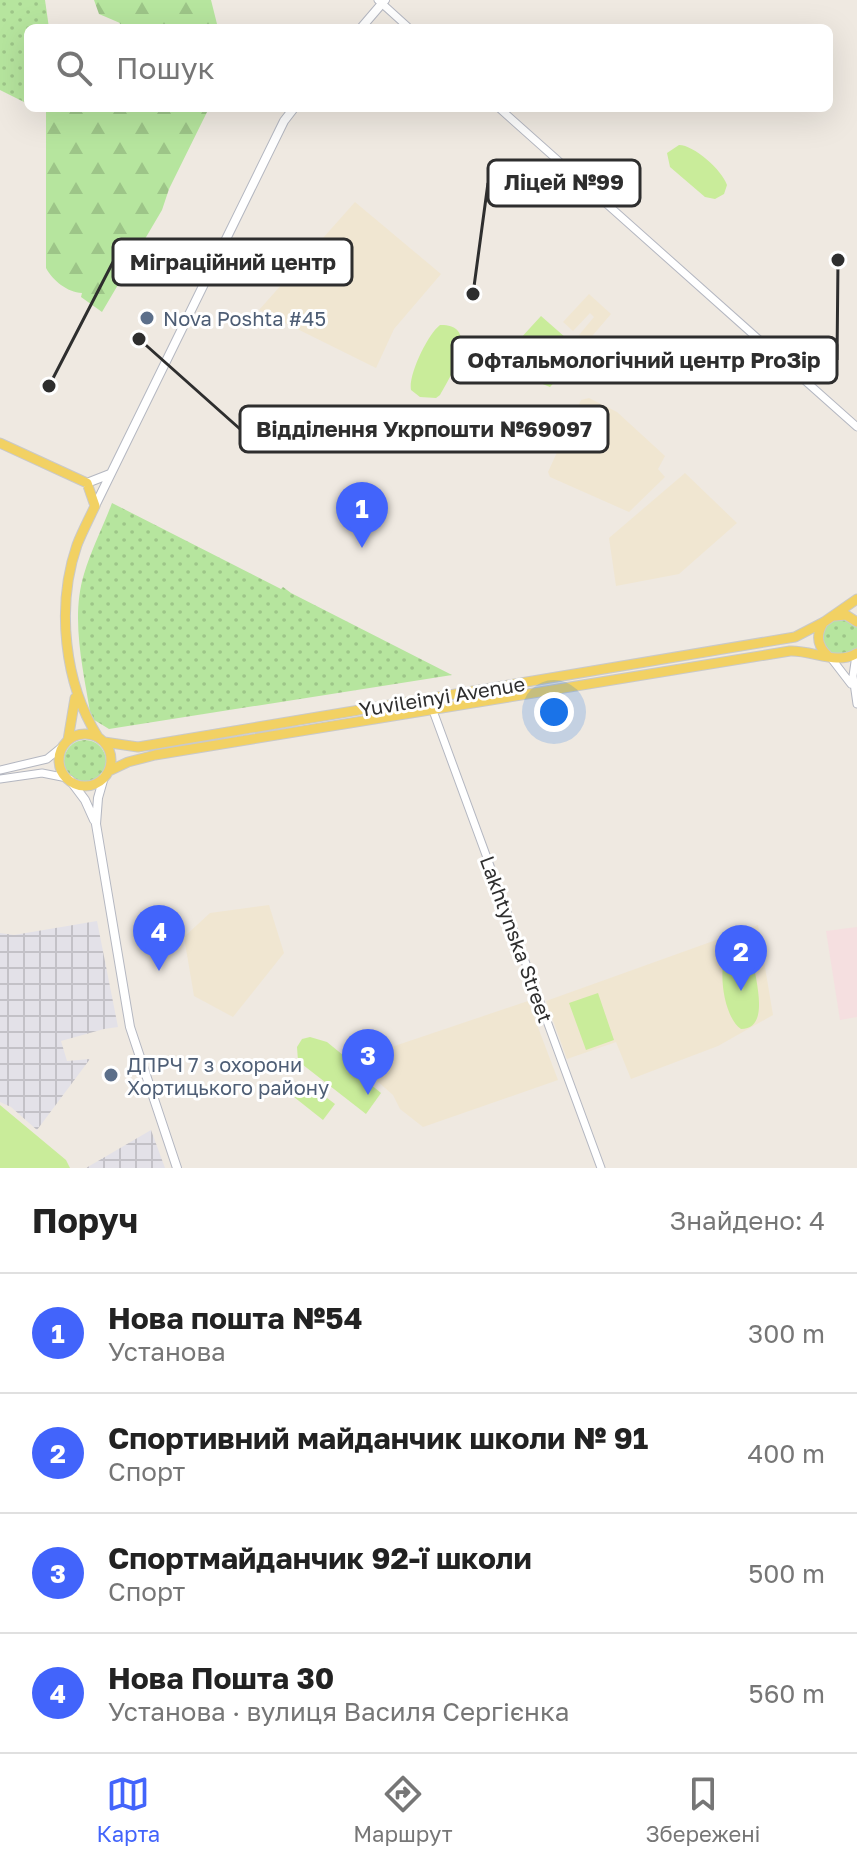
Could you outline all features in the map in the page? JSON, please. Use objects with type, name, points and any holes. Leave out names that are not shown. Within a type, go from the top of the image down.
[{"type":"main road","points":[[364,24],[382,1]]},
{"type":"main road","points":[[177,1168],[130,1027],[96,824],[98,798],[111,756],[76,695],[67,644],[66,609],[73,561],[95,506],[282,125],[291,112]]},
{"type":"main road","points":[[0,443],[87,483],[95,506]]},
{"type":"main road","points":[[87,483],[110,473]]},
{"type":"main road","name":"Yuvileinyi Avenue","points":[[101,739],[138,747],[795,637],[857,599]]},
{"type":"main road","points":[[829,656],[822,650],[818,636],[827,620],[846,615],[857,622]]},
{"type":"main road","name":"Yuvileinyi Avenue","points":[[106,774],[128,762],[155,755],[790,651],[806,650],[848,659],[856,654]]},
{"type":"main road","points":[[76,695],[60,763],[85,800],[96,824]]},
{"type":"main road","points":[[66,743],[82,734],[101,739]]},
{"type":"main road","points":[[68,779],[84,785],[98,782],[106,774]]},
{"type":"street","points":[[382,1],[405,24]]},
{"type":"street","points":[[504,112],[857,427]]},
{"type":"street","points":[[856,654],[854,689],[857,704]]},
{"type":"street","points":[[829,656],[854,689]]},
{"type":"street","name":"Lakhtynska Street","points":[[429,698],[601,1168]]},
{"type":"street","points":[[0,770],[47,759],[66,743]]},
{"type":"street","points":[[0,779],[42,773],[68,779]]},
{"type":"shaded area","points":[[355,202],[441,274],[394,329],[376,368],[259,310]]},
{"type":"shaded area","points":[[589,294],[611,314],[587,342],[579,335],[594,317],[590,313],[573,331],[563,322]]},
{"type":"shaded area","points":[[589,398],[617,412],[665,456],[658,469],[665,477],[629,512],[550,477],[548,472],[581,400]]},
{"type":"shaded area","points":[[685,473],[737,523],[679,574],[616,586],[609,538]]},
{"type":"shaded area","points":[[269,905],[284,953],[233,1017],[194,996],[184,937],[210,913]]},
{"type":"shaded area","points":[[97,921],[118,1027],[61,1041],[67,1061],[90,1059],[37,1130],[11,1107],[0,1102],[0,933],[14,935]]},
{"type":"shaded area","points":[[758,925],[773,1015],[718,1046],[631,1079],[616,1042],[567,1059],[546,1001]]},
{"type":"shaded area","points":[[857,927],[857,1017],[840,1020],[826,931]]},
{"type":"shaded area","points":[[528,1001],[558,1080],[423,1127],[400,1109],[393,1095],[353,1060]]},
{"type":"shaded area","points":[[151,1130],[165,1168],[86,1168]]},
{"type":"green space","points":[[0,0],[45,0],[48,24],[24,24],[24,102],[0,90]]},
{"type":"green space","points":[[94,0],[211,0],[217,24],[120,24],[99,14]]},
{"type":"green space","points":[[46,112],[207,112],[169,189],[162,210],[102,312],[81,297],[82,293],[61,285],[46,268]]},
{"type":"green space","points":[[679,145],[692,149],[714,166],[727,185],[724,194],[715,199],[705,197],[670,167],[667,153]]},
{"type":"green space","points":[[541,316],[582,352],[550,387],[496,365]]},
{"type":"green space","points":[[440,325],[453,327],[459,333],[460,352],[440,395],[436,398],[420,397],[411,390],[413,375],[425,346]]},
{"type":"green space","points":[[112,503],[452,675],[109,729],[91,718],[78,609],[87,565]]},
{"type":"green space","points":[[843,617],[857,624],[857,650],[849,656],[829,654],[823,641],[824,631],[830,622]]},
{"type":"green space","points":[[85,740],[100,746],[106,761],[100,776],[85,782],[70,776],[64,761],[70,746]]},
{"type":"green space","points":[[735,951],[753,960],[759,1002],[756,1021],[750,1027],[741,1029],[726,1005],[723,982],[727,953]]},
{"type":"green space","points":[[598,993],[614,1040],[586,1050],[569,1003]]},
{"type":"green space","points":[[310,1037],[327,1042],[360,1069],[364,1079],[381,1093],[366,1114],[298,1061],[297,1047],[302,1039]]},
{"type":"green space","points":[[306,1082],[335,1104],[323,1120],[294,1097]]},
{"type":"green space","points":[[0,1105],[66,1160],[70,1168],[0,1168]]},
{"type":"place","name":"Офтальмологічний центр ProЗір","points":[[838,260]]},
{"type":"place","name":"Ліцей №99","points":[[473,294]]},
{"type":"place","name":"Nova Poshta #45","points":[[147,318]]},
{"type":"place","name":"Відділення Укрпошти №69097","points":[[139,339]]},
{"type":"place","name":"Міграційний центр","points":[[49,386]]},
{"type":"place","name":"Нова пошта №54","points":[[362,548]]},
{"type":"place","name":"Нова Пошта 30","points":[[159,971]]},
{"type":"place","name":"Спортивний майданчик школи № 91","points":[[741,991]]},
{"type":"place","name":"ДПРЧ 7 з охорони Хортицького району","points":[[111,1075]]},
{"type":"place","name":"Спортмайданчик 92-ї школи","points":[[368,1095]]}]
